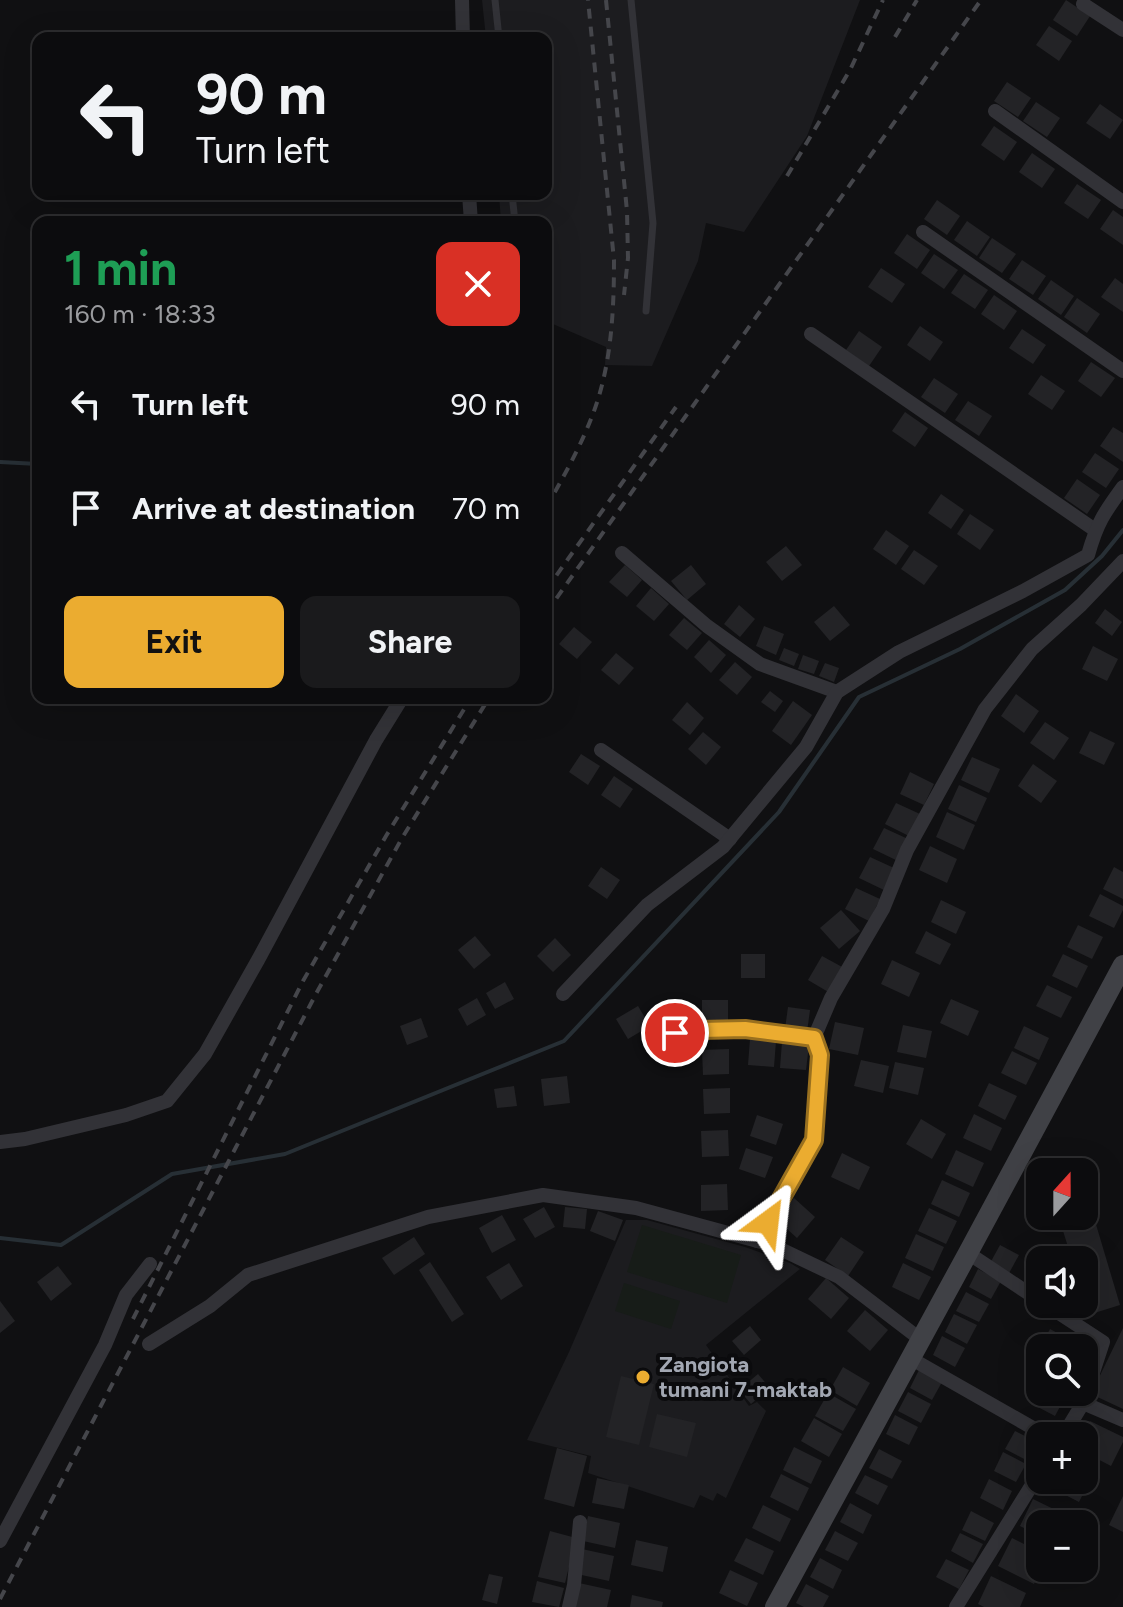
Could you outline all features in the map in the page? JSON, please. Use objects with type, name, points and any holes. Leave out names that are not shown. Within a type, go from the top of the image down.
[{"type":"main road","points":[[775,1607],[1123,965]]},
{"type":"street","points":[[462,0],[463,32]]},
{"type":"street","points":[[1083,4],[1123,30]]},
{"type":"street","points":[[995,111],[1123,202]]},
{"type":"street","points":[[923,232],[1123,371]]},
{"type":"street","points":[[811,334],[1095,530]]},
{"type":"street","points":[[563,994],[647,905],[723,847],[806,747],[837,692],[899,652],[1088,555],[1101,518],[1123,487]]},
{"type":"street","points":[[622,553],[707,626],[760,664],[837,692]]},
{"type":"street","points":[[757,1241],[814,1140],[820,1055],[814,1038],[831,998],[883,909],[907,850],[985,709],[1032,649],[1081,605],[1123,561]]},
{"type":"street","points":[[0,1142],[126,1115],[167,1101],[212,1042],[398,704]]},
{"type":"street","points":[[601,750],[730,839]]},
{"type":"street","points":[[675,1033],[745,1029],[814,1038]]},
{"type":"street","points":[[149,1344],[210,1306],[248,1275],[428,1217],[543,1195],[636,1208],[772,1245],[839,1277],[915,1348],[1026,1422]]},
{"type":"street","points":[[968,1253],[1026,1291]]},
{"type":"street","points":[[0,1541],[105,1345],[126,1295],[150,1264]]},
{"type":"street","points":[[1066,1318],[1091,1334]]},
{"type":"street","points":[[1098,1339],[1103,1342],[1098,1357]]},
{"type":"street","points":[[1090,1406],[1123,1420]]},
{"type":"street","points":[[956,1607],[1026,1494]]},
{"type":"street","points":[[569,1607],[580,1522]]},
{"type":"lane","points":[[495,0],[498,32]]},
{"type":"lane","points":[[631,0],[653,223],[646,311]]},
{"type":"shaded area","points":[[482,0],[860,0],[807,136],[744,232],[706,223],[698,261],[652,366],[605,365],[606,347],[552,324],[552,216],[501,216],[499,200],[552,200],[552,32],[485,32]]},
{"type":"shaded area","name":"Zangiota tumani 7-maktab","points":[[626,1220],[647,1220],[745,1247],[800,1269],[706,1345],[749,1406],[757,1402],[766,1411],[726,1498],[717,1493],[713,1501],[700,1495],[694,1508],[588,1473],[591,1456],[527,1440]]},
{"type":"shaded area","points":[[642,1225],[741,1255],[727,1303],[627,1272]]},
{"type":"shaded area","points":[[624,1283],[680,1301],[671,1329],[615,1311]]},
{"type":"building","points":[[1066,0],[1090,16],[1077,36],[1053,20]]},
{"type":"building","points":[[1049,26],[1072,41],[1059,61],[1036,45]]},
{"type":"building","points":[[1007,82],[1031,98],[1018,117],[994,101]]},
{"type":"building","points":[[1036,102],[1060,118],[1047,137],[1023,121]]},
{"type":"building","points":[[1100,104],[1123,120],[1110,139],[1086,123]]},
{"type":"building","points":[[994,126],[1017,142],[1004,161],[981,145]]},
{"type":"building","points":[[1032,153],[1055,169],[1042,188],[1019,172]]},
{"type":"building","points":[[1077,184],[1101,200],[1088,219],[1064,203]]},
{"type":"building","points":[[937,200],[960,216],[947,235],[924,219]]},
{"type":"building","points":[[1113,210],[1123,217],[1123,245],[1100,229]]},
{"type":"building","points":[[967,221],[990,237],[977,256],[954,240]]},
{"type":"building","points":[[907,234],[930,250],[917,269],[894,253]]},
{"type":"building","points":[[992,238],[1016,254],[1002,273],[979,258]]},
{"type":"building","points":[[934,254],[958,270],[944,289],[921,273]]},
{"type":"building","points":[[1022,260],[1046,276],[1033,295],[1009,279]]},
{"type":"building","points":[[881,268],[905,284],[892,303],[868,287]]},
{"type":"building","points":[[964,274],[988,290],[975,309],[951,293]]},
{"type":"building","points":[[1115,278],[1123,284],[1123,312],[1101,297]]},
{"type":"building","points":[[1051,280],[1074,296],[1061,315],[1038,299]]},
{"type":"building","points":[[994,295],[1017,311],[1004,330],[981,314]]},
{"type":"building","points":[[1077,298],[1100,314],[1087,333],[1064,317]]},
{"type":"building","points":[[920,326],[943,342],[930,361],[907,345]]},
{"type":"building","points":[[1022,329],[1046,345],[1033,364],[1009,348]]},
{"type":"building","points":[[859,331],[882,347],[869,366],[846,350]]},
{"type":"building","points":[[1091,362],[1115,378],[1101,397],[1078,381]]},
{"type":"building","points":[[1041,375],[1065,391],[1052,410],[1028,394]]},
{"type":"building","points":[[934,378],[958,394],[945,413],[921,397]]},
{"type":"building","points":[[968,401],[992,416],[979,436],[955,420]]},
{"type":"building","points":[[905,412],[928,428],[915,447],[892,431]]},
{"type":"building","points":[[1113,427],[1123,433],[1123,462],[1100,446]]},
{"type":"building","points":[[1095,453],[1119,469],[1106,488],[1082,472]]},
{"type":"building","points":[[1077,479],[1100,495],[1087,514],[1064,498]]},
{"type":"building","points":[[941,494],[964,510],[951,529],[928,513]]},
{"type":"building","points":[[970,514],[994,530],[980,550],[957,534]]},
{"type":"building","points":[[886,530],[909,546],[896,565],[873,549]]},
{"type":"building","points":[[786,546],[802,565],[782,581],[766,562]]},
{"type":"building","points":[[914,550],[938,566],[924,585],[901,569]]},
{"type":"building","points":[[625,565],[642,580],[627,597],[609,582]]},
{"type":"building","points":[[691,565],[706,584],[687,600],[671,581]]},
{"type":"building","points":[[651,588],[669,604],[654,621],[636,606]]},
{"type":"building","points":[[739,605],[755,619],[740,637],[724,624]]},
{"type":"building","points":[[834,606],[850,625],[830,641],[814,622]]},
{"type":"building","points":[[1105,609],[1122,622],[1112,636],[1095,623]]},
{"type":"building","points":[[684,618],[702,633],[687,650],[669,635]]},
{"type":"building","points":[[764,626],[784,634],[776,655],[756,646]]},
{"type":"building","points":[[574,627],[592,642],[577,659],[559,644]]},
{"type":"building","points":[[709,640],[726,655],[711,673],[694,657]]},
{"type":"building","points":[[1093,646],[1118,659],[1107,681],[1082,669]]},
{"type":"building","points":[[784,648],[799,654],[794,666],[779,660]]},
{"type":"building","points":[[616,653],[634,668],[619,685],[601,670]]},
{"type":"building","points":[[803,655],[819,661],[814,674],[798,669]]},
{"type":"building","points":[[735,662],[752,677],[737,695],[719,680]]},
{"type":"building","points":[[825,663],[839,668],[834,682],[819,676]]},
{"type":"building","points":[[770,691],[783,701],[775,712],[761,702]]},
{"type":"building","points":[[1016,694],[1039,711],[1024,733],[1001,716]]},
{"type":"building","points":[[793,701],[812,715],[791,745],[772,731]]},
{"type":"building","points":[[687,702],[704,718],[690,735],[672,720]]},
{"type":"building","points":[[1045,722],[1069,738],[1054,760],[1030,743]]},
{"type":"building","points":[[1090,731],[1115,743],[1104,765],[1079,753]]},
{"type":"building","points":[[703,732],[721,747],[706,765],[688,749]]},
{"type":"building","points":[[581,754],[600,766],[588,785],[569,772]]},
{"type":"building","points":[[972,757],[1000,769],[989,793],[961,780]]},
{"type":"building","points":[[1033,764],[1057,781],[1041,803],[1018,786]]},
{"type":"building","points":[[910,772],[934,784],[924,805],[900,794]]},
{"type":"building","points":[[614,776],[633,789],[620,808],[601,795]]},
{"type":"building","points":[[959,785],[987,798],[976,822],[948,809]]},
{"type":"building","points":[[896,803],[920,814],[909,836],[885,824]]},
{"type":"building","points":[[947,812],[975,825],[964,850],[936,837]]},
{"type":"building","points":[[884,828],[908,839],[898,861],[873,849]]},
{"type":"building","points":[[930,846],[957,859],[947,883],[919,870]]},
{"type":"building","points":[[870,857],[894,868],[884,890],[859,878]]},
{"type":"building","points":[[601,867],[620,880],[607,899],[588,886]]},
{"type":"building","points":[[1114,867],[1123,872],[1123,899],[1103,889]]},
{"type":"building","points":[[856,888],[880,899],[869,921],[845,909]]},
{"type":"building","points":[[1100,894],[1123,906],[1114,928],[1089,916]]},
{"type":"building","points":[[941,900],[966,912],[956,934],[931,922]]},
{"type":"building","points":[[841,910],[860,931],[839,949],[820,928]]},
{"type":"building","points":[[1078,925],[1103,937],[1092,959],[1067,947]]},
{"type":"building","points":[[926,931],[951,944],[940,965],[915,953]]},
{"type":"building","points":[[475,936],[491,955],[474,969],[458,950]]},
{"type":"building","points":[[555,938],[571,955],[553,972],[537,956]]},
{"type":"building","points":[[741,954],[765,954],[765,978],[741,978]]},
{"type":"building","points":[[1063,954],[1088,966],[1077,988],[1052,976]]},
{"type":"building","points":[[822,956],[844,968],[830,993],[808,980]]},
{"type":"building","points":[[892,960],[920,973],[909,997],[881,984]]},
{"type":"building","points":[[505,982],[514,999],[495,1009],[486,993]]},
{"type":"building","points":[[1047,985],[1072,997],[1061,1018],[1036,1006]]},
{"type":"building","points":[[477,998],[486,1015],[467,1026],[458,1009]]},
{"type":"building","points":[[951,999],[979,1011],[968,1036],[940,1023]]},
{"type":"building","points":[[702,1000],[728,1000],[728,1025],[702,1025]]},
{"type":"building","points":[[638,1006],[650,1026],[628,1039],[616,1019]]},
{"type":"building","points":[[788,1007],[810,1010],[807,1032],[785,1029]]},
{"type":"building","points":[[421,1018],[428,1037],[407,1045],[400,1026]]},
{"type":"building","points":[[835,1022],[864,1028],[858,1055],[829,1049]]},
{"type":"building","points":[[903,1025],[932,1031],[926,1058],[897,1052]]},
{"type":"building","points":[[1024,1026],[1049,1038],[1039,1060],[1014,1048]]},
{"type":"building","points":[[750,1039],[776,1041],[774,1067],[748,1065]]},
{"type":"building","points":[[782,1042],[809,1045],[806,1070],[780,1068]]},
{"type":"building","points":[[729,1049],[729,1074],[703,1075],[702,1050]]},
{"type":"building","points":[[1012,1051],[1037,1063],[1026,1085],[1001,1073]]},
{"type":"building","points":[[861,1060],[889,1066],[883,1093],[854,1086]]},
{"type":"building","points":[[895,1062],[924,1068],[918,1095],[889,1088]]},
{"type":"building","points":[[567,1076],[570,1103],[544,1106],[541,1079]]},
{"type":"building","points":[[989,1083],[1017,1096],[1005,1120],[978,1106]]},
{"type":"building","points":[[514,1086],[517,1106],[497,1108],[494,1089]]},
{"type":"building","points":[[730,1088],[730,1113],[704,1114],[703,1089]]},
{"type":"building","points":[[974,1114],[1002,1128],[991,1151],[963,1138]]},
{"type":"building","points":[[757,1115],[783,1124],[776,1145],[750,1136]]},
{"type":"building","points":[[921,1119],[946,1134],[932,1159],[906,1144]]},
{"type":"building","points":[[728,1130],[729,1156],[702,1157],[701,1131]]},
{"type":"building","points":[[746,1148],[773,1157],[765,1178],[739,1169]]},
{"type":"building","points":[[956,1150],[984,1163],[973,1187],[945,1174]]},
{"type":"building","points":[[842,1153],[870,1167],[859,1190],[831,1177]]},
{"type":"building","points":[[942,1180],[970,1193],[959,1217],[931,1204]]},
{"type":"building","points":[[727,1184],[728,1210],[701,1211],[701,1185]]},
{"type":"building","points":[[794,1198],[815,1217],[797,1238],[776,1219]]},
{"type":"building","points":[[544,1207],[555,1227],[535,1238],[523,1219]]},
{"type":"building","points":[[565,1207],[587,1209],[585,1229],[563,1227]]},
{"type":"building","points":[[929,1208],[957,1221],[946,1244],[918,1231]]},
{"type":"building","points":[[598,1211],[623,1220],[615,1241],[590,1231]]},
{"type":"building","points":[[502,1215],[516,1240],[492,1253],[479,1228]]},
{"type":"building","points":[[1063,1230],[1098,1230],[1120,1305],[1098,1312],[1098,1246],[1068,1246]]},
{"type":"building","points":[[916,1234],[944,1247],[933,1271],[905,1258]]},
{"type":"building","points":[[414,1237],[425,1254],[394,1275],[382,1258]]},
{"type":"building","points":[[841,1237],[864,1252],[848,1276],[825,1260]]},
{"type":"building","points":[[1000,1245],[1019,1255],[1008,1275],[989,1265]]},
{"type":"building","points":[[430,1262],[464,1314],[452,1322],[419,1270]]},
{"type":"building","points":[[509,1263],[523,1286],[501,1300],[486,1277]]},
{"type":"building","points":[[903,1263],[931,1277],[919,1300],[892,1287]]},
{"type":"building","points":[[58,1266],[72,1284],[51,1301],[37,1282]]},
{"type":"building","points":[[978,1269],[1001,1281],[991,1299],[969,1287]]},
{"type":"building","points":[[826,1278],[849,1298],[831,1319],[808,1299]]},
{"type":"building","points":[[966,1292],[989,1304],[979,1322],[956,1311]]},
{"type":"building","points":[[0,1301],[15,1321],[0,1333]]},
{"type":"building","points":[[865,1310],[888,1330],[870,1351],[847,1331]]},
{"type":"building","points":[[954,1314],[977,1325],[967,1344],[945,1332]]},
{"type":"building","points":[[750,1326],[761,1340],[744,1355],[732,1341]]},
{"type":"building","points":[[1123,1328],[1123,1409],[1098,1397],[1098,1380]]},
{"type":"building","points":[[942,1336],[965,1348],[955,1367],[933,1355]]},
{"type":"building","points":[[843,1367],[870,1383],[857,1406],[830,1390]]},
{"type":"building","points":[[919,1370],[942,1382],[932,1400],[910,1388]]},
{"type":"building","points":[[758,1374],[770,1388],[751,1404],[739,1390]]},
{"type":"building","points":[[621,1376],[654,1384],[639,1445],[606,1437]]},
{"type":"building","points":[[908,1392],[931,1404],[921,1423],[898,1411]]},
{"type":"building","points":[[828,1393],[856,1409],[843,1431],[815,1416]]},
{"type":"building","points":[[1036,1406],[1060,1406],[1055,1416]]},
{"type":"building","points":[[657,1414],[696,1423],[687,1457],[649,1447]]},
{"type":"building","points":[[895,1415],[918,1427],[909,1445],[886,1434]]},
{"type":"building","points":[[814,1418],[842,1434],[829,1457],[801,1441]]},
{"type":"building","points":[[1098,1425],[1123,1437],[1111,1466],[1098,1459]]},
{"type":"building","points":[[1015,1431],[1026,1436],[1026,1460],[1005,1449]]},
{"type":"building","points":[[794,1447],[822,1461],[811,1484],[783,1470]]},
{"type":"building","points":[[557,1448],[587,1456],[574,1507],[544,1499]]},
{"type":"building","points":[[879,1449],[902,1461],[892,1479],[869,1468]]},
{"type":"building","points":[[1003,1452],[1026,1464],[1016,1482],[994,1471]]},
{"type":"building","points":[[781,1474],[809,1488],[798,1511],[770,1497]]},
{"type":"building","points":[[865,1475],[888,1486],[878,1505],[855,1493]]},
{"type":"building","points":[[597,1478],[629,1485],[624,1509],[592,1503]]},
{"type":"building","points":[[989,1479],[1012,1491],[1003,1510],[980,1498]]},
{"type":"building","points":[[1063,1494],[1083,1494],[1079,1502]]},
{"type":"building","points":[[1123,1496],[1123,1532],[1109,1525]]},
{"type":"building","points":[[1033,1499],[1056,1510],[1028,1510]]},
{"type":"building","points":[[850,1503],[872,1515],[863,1534],[840,1522]]},
{"type":"building","points":[[763,1505],[791,1519],[780,1542],[752,1528]]},
{"type":"building","points":[[971,1511],[994,1523],[985,1541],[962,1530]]},
{"type":"building","points":[[1026,1514],[1026,1529],[1020,1526]]},
{"type":"building","points":[[588,1516],[620,1523],[615,1548],[583,1541]]},
{"type":"building","points":[[550,1531],[576,1538],[565,1583],[538,1577]]},
{"type":"building","points":[[835,1531],[858,1543],[848,1561],[825,1550]]},
{"type":"building","points":[[960,1533],[983,1544],[973,1563],[951,1551]]},
{"type":"building","points":[[746,1538],[774,1551],[763,1575],[734,1561]]},
{"type":"building","points":[[1012,1538],[1026,1545],[1026,1580],[998,1566]]},
{"type":"building","points":[[636,1540],[668,1547],[663,1572],[631,1565]]},
{"type":"building","points":[[582,1549],[614,1556],[609,1581],[577,1574]]},
{"type":"building","points":[[820,1558],[842,1570],[833,1589],[810,1577]]},
{"type":"building","points":[[946,1559],[969,1570],[959,1589],[936,1577]]},
{"type":"building","points":[[730,1570],[758,1583],[747,1606],[719,1593]]},
{"type":"building","points":[[489,1574],[503,1577],[497,1604],[482,1600]]},
{"type":"building","points":[[991,1576],[1026,1593],[1020,1607],[984,1607],[978,1604]]},
{"type":"building","points":[[537,1581],[564,1588],[559,1607],[532,1602]]},
{"type":"building","points":[[579,1583],[611,1590],[607,1607],[574,1607]]},
{"type":"building","points":[[806,1584],[829,1596],[823,1607],[804,1607],[796,1603]]},
{"type":"building","points":[[632,1595],[663,1602],[662,1607],[630,1607]]},
{"type":"waterway","points":[[0,462],[32,464]]},
{"type":"waterway","points":[[0,1238],[61,1245],[172,1174],[285,1154],[564,1041],[779,812],[859,697],[960,649],[1065,590],[1102,556],[1123,530]]},
{"type":"railway","points":[[552,497],[576,454],[594,411],[607,363],[611,328],[614,260],[588,0]]},
{"type":"railway","points":[[606,0],[627,211],[628,258],[624,295]]},
{"type":"railway","points":[[787,176],[850,70],[883,0]]},
{"type":"railway","points":[[895,37],[917,0]]},
{"type":"railway","points":[[552,605],[981,0]]},
{"type":"railway","points":[[552,582],[676,407]]},
{"type":"railway","points":[[133,1319],[303,981],[386,836],[467,704]]},
{"type":"railway","points":[[0,1599],[317,992],[402,838],[485,704]]},
{"type":"place","name":"Zangiota tumani 7-maktab","points":[[643,1377]]},
{"type":"route","points":[[675,1033],[745,1029],[814,1038],[820,1055],[814,1140],[768,1222]]}]
